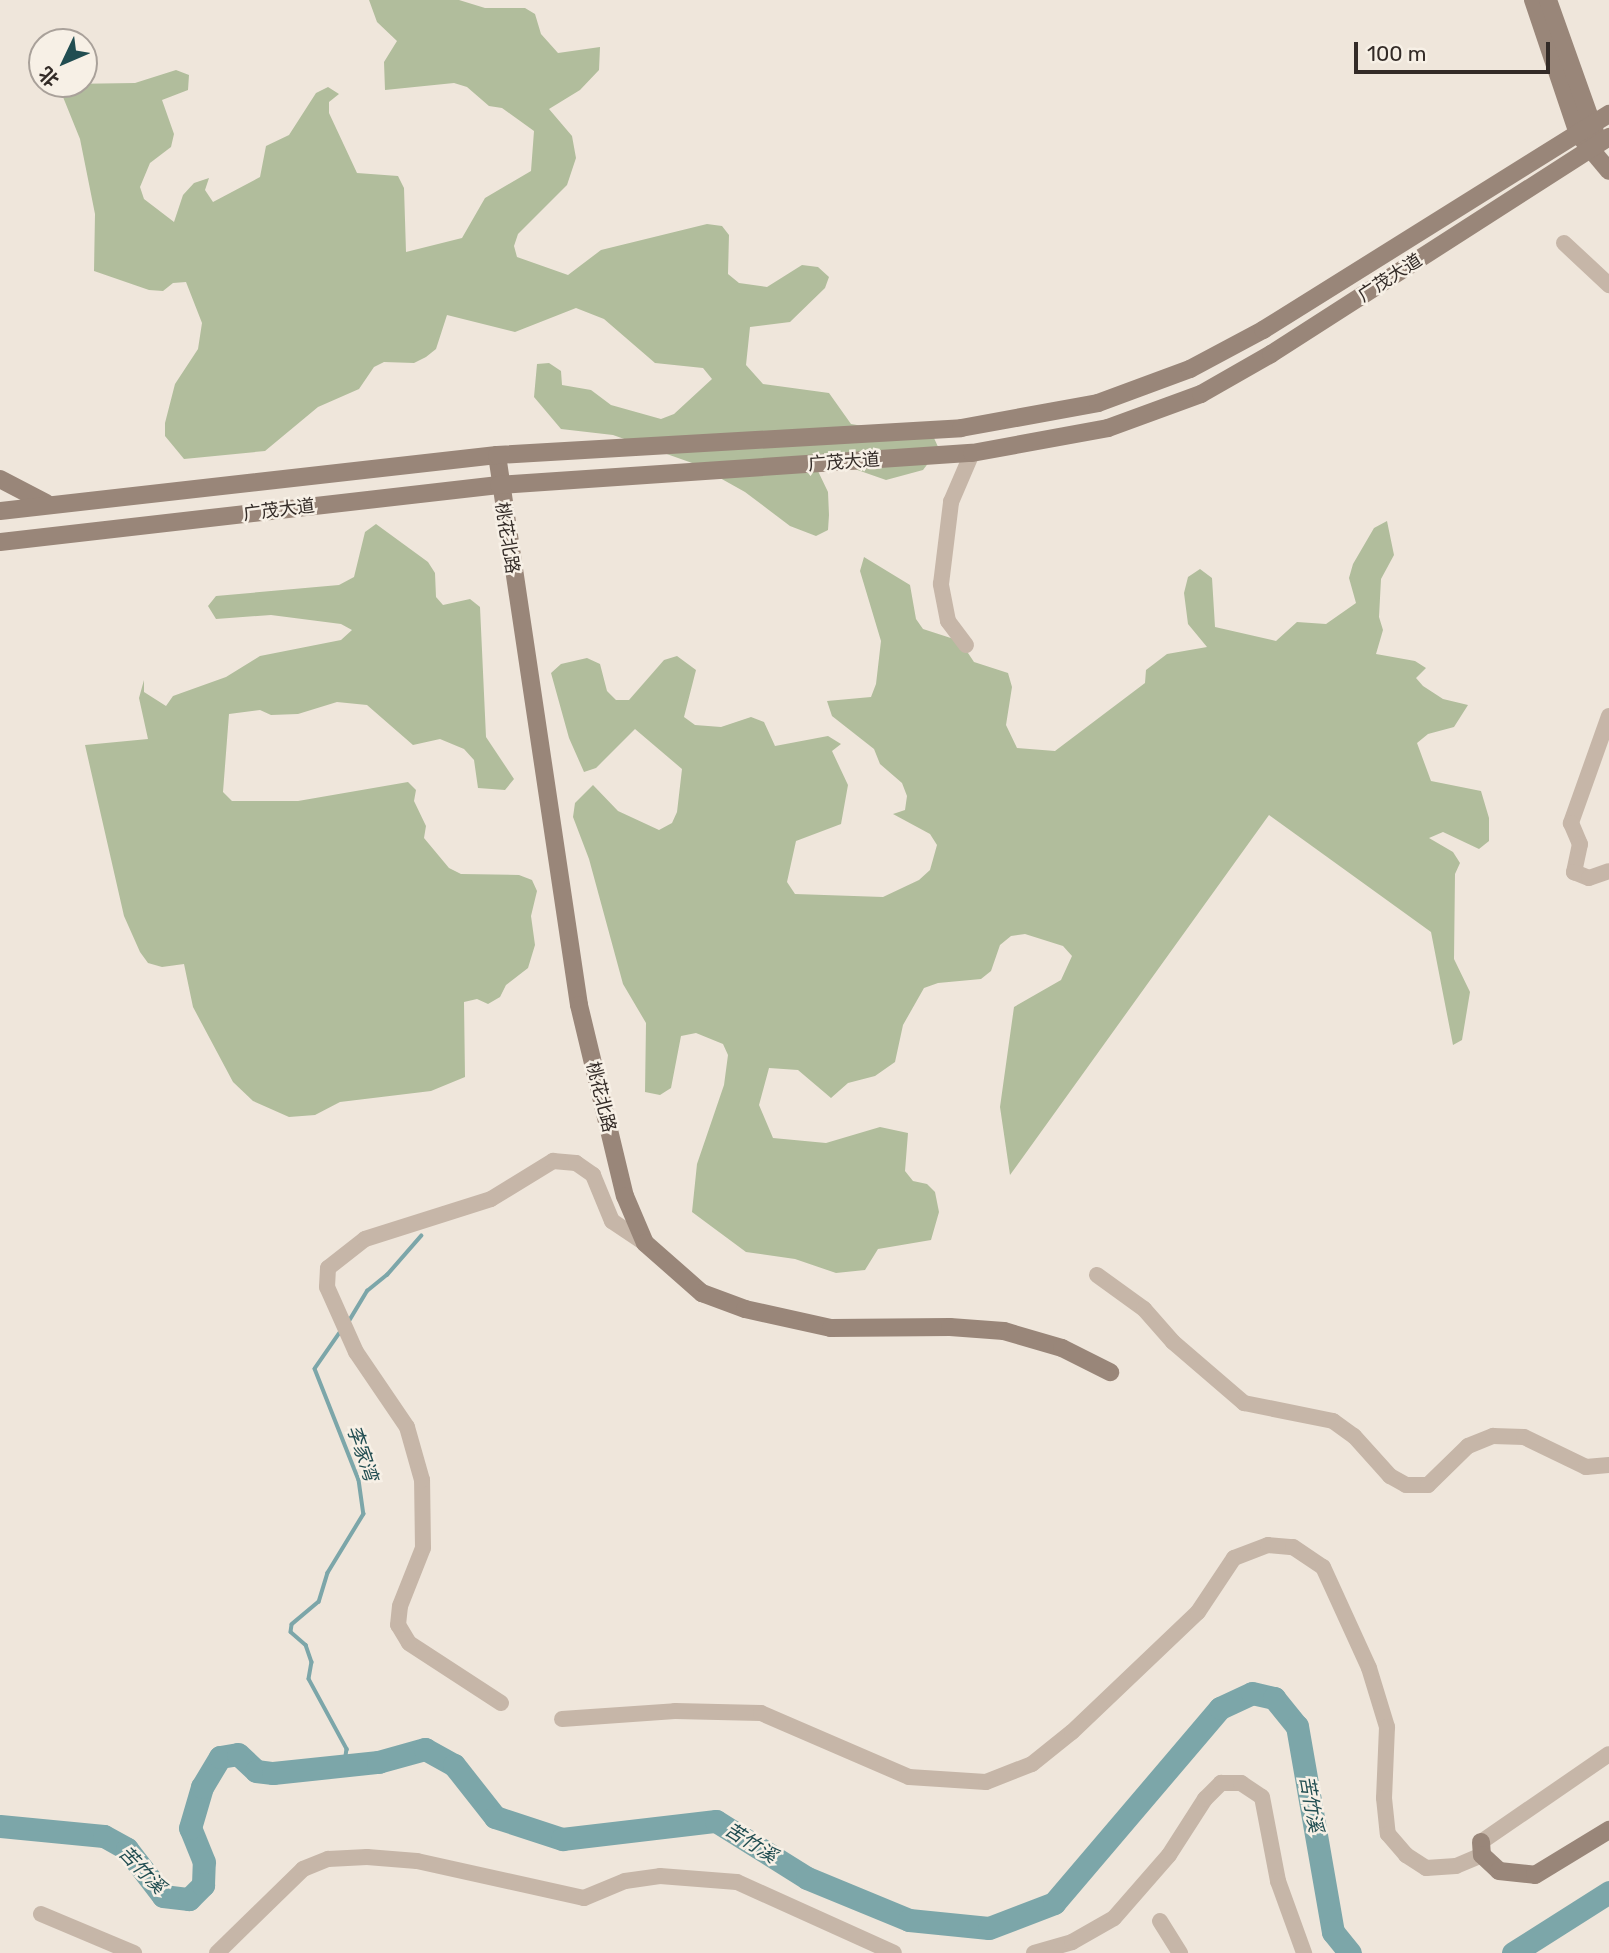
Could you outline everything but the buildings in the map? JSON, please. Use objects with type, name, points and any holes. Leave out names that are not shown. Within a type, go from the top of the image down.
[{"type":"main road","points":[[1533,0],[1584,130],[1602,145],[1609,172]]},
{"type":"main road","points":[[1548,0],[1584,130]]},
{"type":"main road","name":"广茂大道","points":[[0,511],[496,455],[961,428],[1098,403],[1190,369],[1263,330],[1609,114]]},
{"type":"main road","name":"广茂大道","points":[[0,542],[499,485],[972,453],[1108,428],[1201,394],[1602,145]]},
{"type":"main road","name":"桃花北路","points":[[496,455],[579,1005],[625,1196],[645,1243],[702,1293],[745,1309],[831,1328],[950,1327],[1004,1331],[1062,1348],[1110,1372]]},
{"type":"main road","points":[[0,479],[29,497],[53,505]]},
{"type":"main road","points":[[1481,1849],[1499,1871],[1535,1875],[1609,1830]]},
{"type":"street","points":[[1564,243],[1609,285]]},
{"type":"street","points":[[966,645],[948,621],[941,584],[951,502],[972,453]]},
{"type":"street","points":[[1609,716],[1572,823],[1580,844],[1574,872],[1589,878],[1609,872]]},
{"type":"street","points":[[501,1703],[409,1643],[398,1625],[400,1606],[423,1548],[422,1480],[407,1427],[356,1352],[327,1287],[328,1268],[340,1254],[365,1240],[491,1199],[553,1161],[576,1163],[593,1175],[612,1221],[645,1243]]},
{"type":"street","points":[[1097,1275],[1144,1309],[1173,1342],[1244,1403],[1333,1421],[1354,1436],[1391,1476],[1406,1485],[1428,1485],[1468,1446],[1493,1436],[1524,1437],[1586,1467],[1609,1465]]},
{"type":"street","points":[[562,1719],[676,1711],[761,1713],[909,1777],[986,1782],[1032,1765],[1072,1732],[1198,1612],[1234,1558],[1268,1545],[1293,1547],[1324,1567],[1369,1668],[1387,1727],[1384,1798],[1388,1834],[1406,1855],[1426,1868],[1456,1866],[1609,1754]]},
{"type":"street","points":[[1034,1953],[1072,1942],[1114,1918],[1169,1855],[1205,1799],[1221,1783],[1241,1783],[1262,1797],[1278,1881],[1304,1953]]},
{"type":"street","points":[[217,1953],[303,1869],[328,1859],[367,1857],[417,1861],[584,1898],[625,1881],[660,1876],[737,1882],[894,1953]]},
{"type":"street","points":[[41,1914],[134,1953]]},
{"type":"street","points":[[1160,1921],[1180,1953]]},
{"type":"green space","points":[[369,0],[459,0],[485,8],[525,8],[535,14],[541,34],[558,53],[600,47],[599,70],[580,90],[549,109],[572,136],[576,158],[567,185],[518,234],[514,246],[517,257],[568,275],[601,250],[707,224],[722,226],[729,235],[728,274],[739,283],[767,287],[802,265],[818,267],[829,277],[825,288],[790,322],[750,327],[746,365],[763,384],[829,393],[851,424],[934,438],[939,449],[923,470],[886,480],[846,466],[817,469],[828,492],[829,515],[828,530],[816,536],[790,526],[745,492],[695,464],[613,435],[561,429],[534,397],[537,364],[549,363],[561,371],[562,385],[591,390],[611,405],[661,419],[674,414],[712,379],[703,368],[655,363],[604,319],[576,308],[515,332],[447,315],[436,349],[426,357],[414,363],[384,362],[374,367],[359,389],[318,407],[265,451],[184,459],[165,436],[165,423],[175,384],[198,349],[202,323],[186,282],[173,283],[163,291],[149,290],[94,271],[95,214],[80,139],[63,98],[98,98],[98,84],[135,83],[176,70],[189,75],[188,90],[162,100],[174,134],[171,147],[150,163],[140,187],[144,199],[174,222],[183,195],[194,183],[209,178],[205,190],[213,202],[260,177],[266,146],[289,135],[316,93],[328,87],[339,94],[329,102],[329,113],[357,173],[398,176],[404,188],[406,252],[462,238],[485,198],[531,171],[534,131],[502,108],[489,106],[467,87],[454,83],[385,90],[384,62],[397,41],[377,22]]},
{"type":"green space","points":[[1387,521],[1394,555],[1381,579],[1379,617],[1383,630],[1376,654],[1415,661],[1426,668],[1416,678],[1423,686],[1443,699],[1468,705],[1454,727],[1428,734],[1417,743],[1431,781],[1481,791],[1489,818],[1489,841],[1479,849],[1443,832],[1429,838],[1453,852],[1460,863],[1455,874],[1454,959],[1470,992],[1462,1040],[1453,1045],[1431,932],[1269,815],[1010,1175],[1000,1107],[1014,1007],[1061,980],[1072,956],[1063,946],[1025,934],[1011,936],[1000,945],[991,971],[981,979],[938,983],[924,988],[903,1025],[895,1062],[875,1076],[848,1083],[831,1098],[798,1070],[769,1068],[759,1105],[773,1138],[826,1143],[880,1127],[908,1133],[905,1171],[913,1181],[927,1184],[935,1192],[939,1212],[931,1240],[878,1249],[865,1270],[836,1273],[795,1259],[746,1252],[692,1212],[697,1164],[724,1085],[728,1055],[723,1044],[696,1033],[681,1036],[671,1088],[660,1095],[645,1092],[646,1023],[623,984],[589,859],[573,817],[575,803],[593,785],[618,811],[659,830],[672,823],[677,812],[682,769],[635,729],[596,768],[584,772],[569,738],[551,673],[561,664],[587,658],[600,664],[607,691],[616,700],[629,700],[664,660],[677,656],[696,670],[684,717],[695,725],[721,727],[751,717],[764,722],[775,746],[828,736],[841,744],[832,751],[848,785],[841,824],[796,841],[787,882],[795,894],[883,897],[919,880],[930,870],[937,845],[930,834],[893,814],[905,810],[907,796],[902,783],[880,764],[874,749],[832,716],[827,701],[871,697],[876,684],[881,641],[860,571],[864,557],[910,585],[916,619],[923,629],[960,641],[974,662],[1008,673],[1012,687],[1006,725],[1017,748],[1055,751],[1145,683],[1146,670],[1167,654],[1207,647],[1188,624],[1184,593],[1188,577],[1200,569],[1212,578],[1215,627],[1276,641],[1297,622],[1326,624],[1356,603],[1349,578],[1353,564],[1374,528]]},
{"type":"green space","points":[[376,524],[428,562],[435,573],[436,597],[443,605],[470,599],[480,607],[486,737],[514,779],[505,790],[478,788],[474,760],[464,749],[440,739],[413,745],[367,705],[337,702],[298,714],[271,715],[260,710],[229,714],[223,792],[232,801],[298,801],[408,782],[416,790],[414,801],[426,826],[424,838],[449,868],[461,874],[519,875],[532,880],[537,891],[531,916],[535,945],[528,968],[506,985],[500,997],[488,1004],[477,999],[464,1002],[465,1077],[431,1091],[340,1102],[315,1115],[289,1117],[253,1101],[233,1082],[193,1007],[184,964],[162,967],[148,963],[140,952],[124,916],[85,745],[148,739],[139,698],[144,680],[144,692],[166,706],[173,696],[226,677],[260,656],[341,640],[352,630],[341,624],[271,615],[216,619],[208,606],[216,596],[339,585],[354,577],[365,532]]},
{"type":"waterway","name":"李家湾","points":[[349,1321],[367,1291],[387,1275],[421,1236]]},
{"type":"waterway","name":"李家湾","points":[[342,1330],[315,1369],[359,1480],[364,1514],[328,1573],[319,1602],[292,1625],[291,1632],[306,1645],[312,1662],[309,1679],[347,1749],[345,1763]]},
{"type":"waterway","name":"苦竹溪","points":[[0,1826],[104,1836],[127,1849],[163,1896],[189,1899],[203,1885],[204,1862],[190,1828],[202,1787],[220,1757],[238,1754],[256,1771],[273,1773],[378,1762],[425,1749],[454,1765],[495,1817],[562,1839],[716,1821],[807,1878],[909,1920],[989,1928],[1054,1903],[1220,1708],[1252,1693],[1274,1698],[1297,1726],[1333,1932],[1350,1953]]},
{"type":"waterway","name":"苦竹溪","points":[[1513,1953],[1609,1892]]}]
